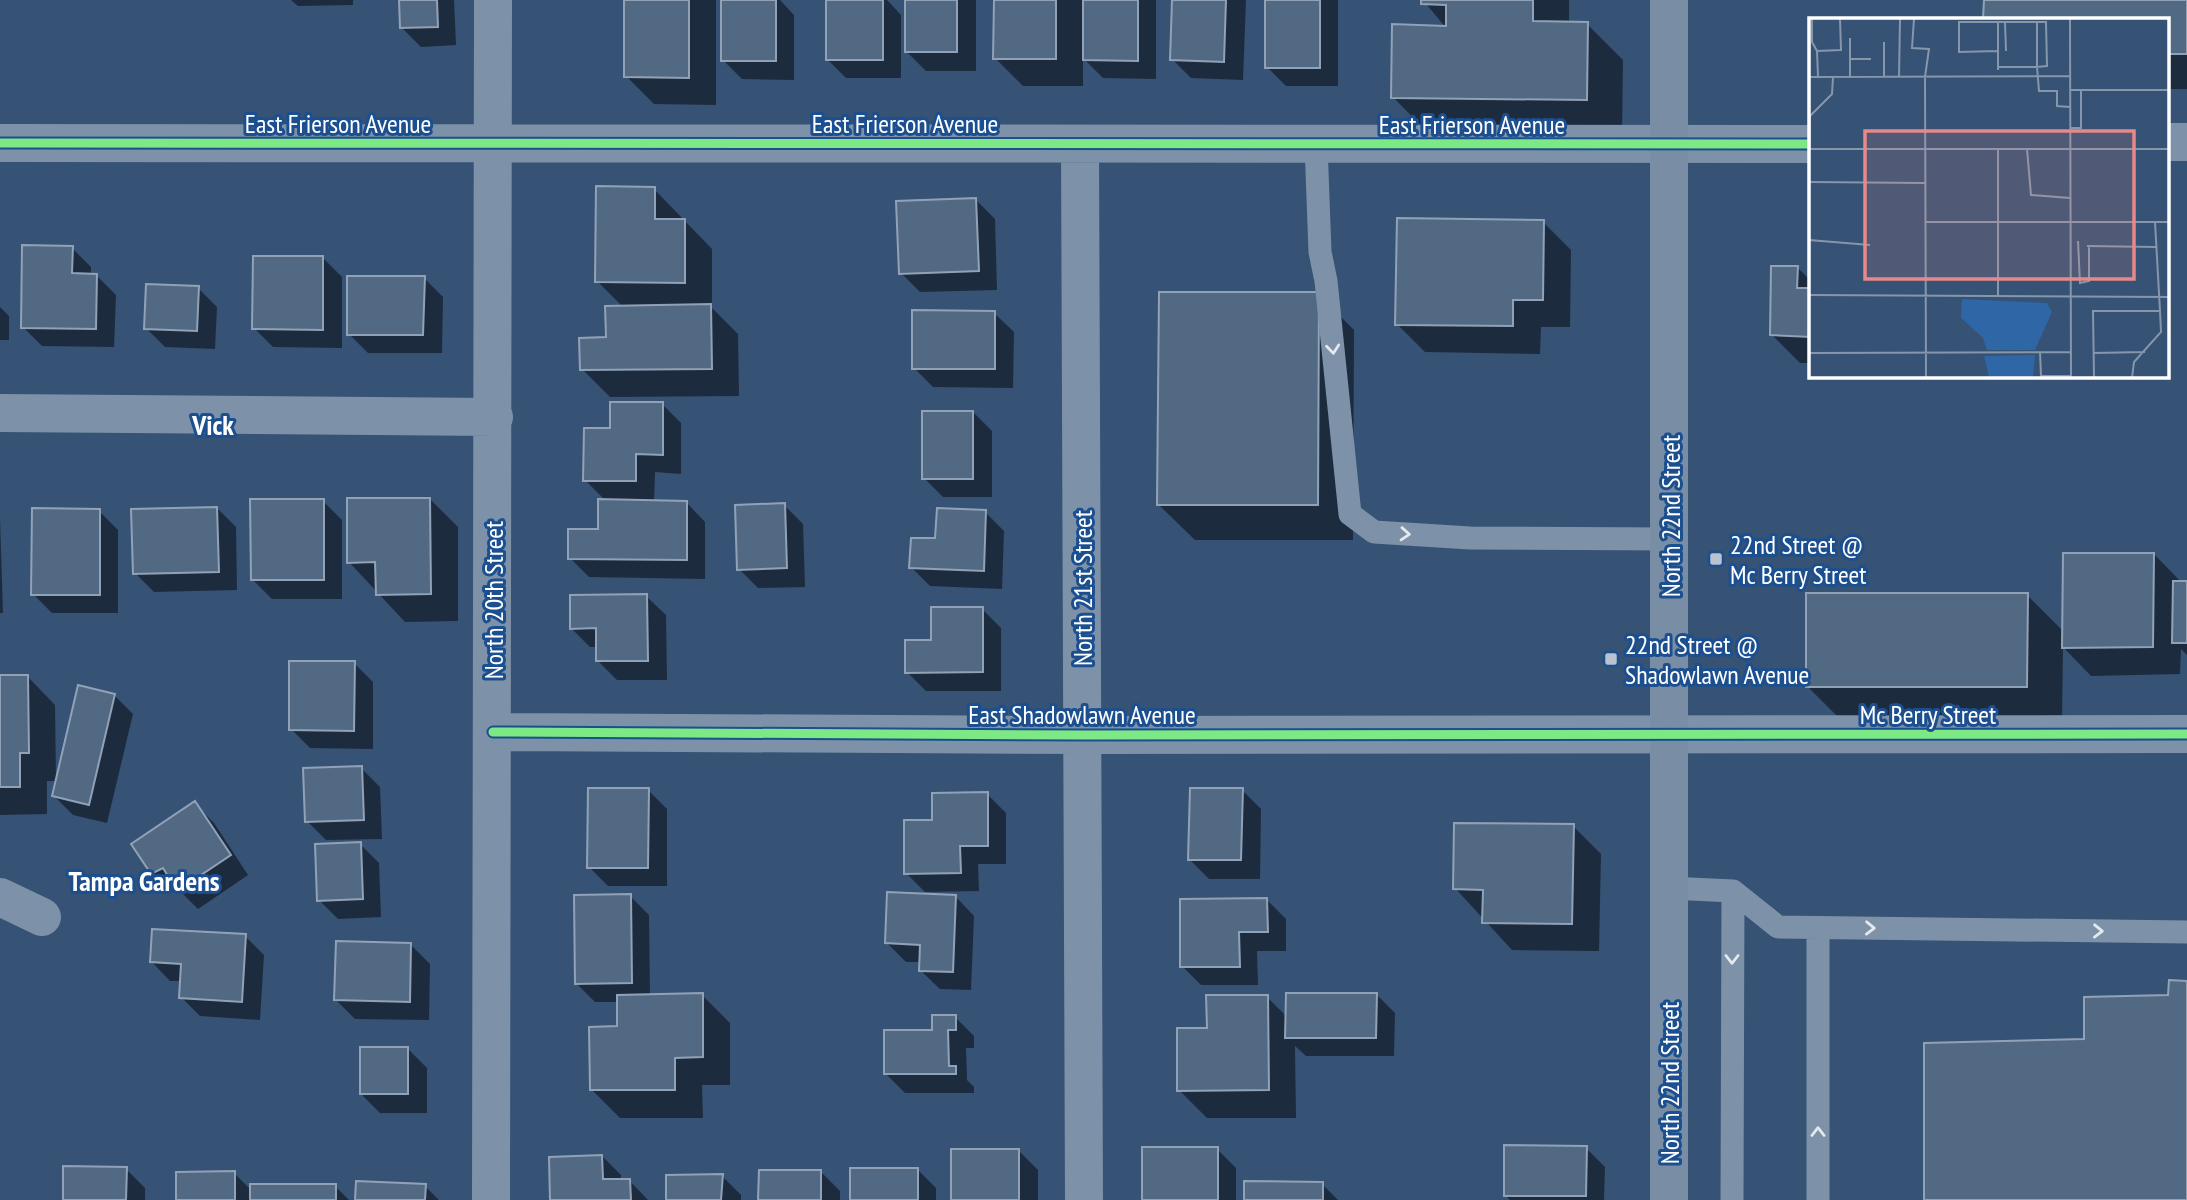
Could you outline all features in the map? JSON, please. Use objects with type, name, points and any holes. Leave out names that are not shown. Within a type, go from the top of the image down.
[{"type":"main road","name":"North 22nd Street","points":[[1669,0],[1669,1200]]},
{"type":"street","name":"North 20th Street","points":[[491,1200],[493,0]]},
{"type":"street","name":"East Frierson Avenue","points":[[0,143],[1809,144]]},
{"type":"street","name":"North 21st Street","points":[[1080,144],[1084,1200]]},
{"type":"street","points":[[0,413],[494,417]]},
{"type":"street","name":"East Shadowlawn Avenue","points":[[493,732],[1670,735]]},
{"type":"street","name":"Mc Berry Street","points":[[1670,735],[2187,734]]},
{"type":"street","points":[[0,897],[42,917]]},
{"type":"lane","points":[[1316,144],[1320,252],[1326,281],[1350,514],[1374,532],[1470,538],[1670,539]]},
{"type":"lane","points":[[1669,888],[1733,891],[1777,927],[2187,932]]},
{"type":"lane","points":[[1732,1200],[1733,891]]},
{"type":"lane","points":[[1818,928],[1818,1200]]},
{"type":"building","points":[[399,0],[437,0],[438,27],[400,28]]},
{"type":"building","points":[[624,0],[689,0],[689,78],[624,77]]},
{"type":"building","points":[[721,0],[776,0],[776,61],[721,61]]},
{"type":"building","points":[[826,0],[883,0],[883,60],[826,60]]},
{"type":"building","points":[[905,0],[957,0],[957,52],[905,52]]},
{"type":"building","points":[[994,0],[1056,0],[1056,59],[993,59]]},
{"type":"building","points":[[1083,0],[1138,0],[1138,61],[1083,60]]},
{"type":"building","points":[[1172,0],[1226,0],[1224,62],[1170,60]]},
{"type":"building","points":[[1265,0],[1320,0],[1320,68],[1265,68]]},
{"type":"building","points":[[1421,0],[1533,0],[1533,21],[1588,22],[1587,100],[1391,98],[1392,24],[1446,26],[1446,5],[1421,4]]},
{"type":"building","points":[[1984,0],[2187,0],[2187,54],[2170,54],[2170,18],[1983,18]]},
{"type":"building","points":[[596,186],[655,187],[655,219],[685,219],[685,283],[595,282]]},
{"type":"building","points":[[976,198],[979,271],[899,274],[896,201]]},
{"type":"building","points":[[1397,218],[1544,220],[1543,300],[1513,300],[1513,326],[1395,325]]},
{"type":"building","points":[[22,245],[73,246],[72,273],[97,274],[96,329],[21,328]]},
{"type":"building","points":[[253,256],[323,256],[323,330],[252,329]]},
{"type":"building","points":[[1771,266],[1798,266],[1797,288],[1809,288],[1809,337],[1770,335]]},
{"type":"building","points":[[347,276],[425,276],[423,335],[347,335]]},
{"type":"building","points":[[146,284],[199,286],[197,331],[144,329]]},
{"type":"building","points":[[1159,292],[1319,292],[1318,505],[1157,505]]},
{"type":"building","points":[[711,304],[712,369],[580,370],[579,338],[606,337],[605,306]]},
{"type":"building","points":[[912,310],[995,311],[995,369],[912,369]]},
{"type":"building","points":[[610,402],[663,402],[663,455],[636,454],[636,481],[583,481],[584,428],[610,428]]},
{"type":"building","points":[[922,411],[973,411],[973,479],[922,479]]},
{"type":"building","points":[[347,498],[430,498],[431,594],[376,595],[375,562],[347,563]]},
{"type":"building","points":[[250,499],[324,499],[324,580],[251,580]]},
{"type":"building","points":[[598,499],[687,501],[687,560],[568,559],[568,529],[598,529]]},
{"type":"building","points":[[785,503],[787,568],[737,570],[735,505]]},
{"type":"building","points":[[217,507],[219,572],[133,574],[131,509]]},
{"type":"building","points":[[32,508],[100,509],[100,595],[31,595]]},
{"type":"building","points":[[937,508],[986,510],[984,571],[909,568],[911,538],[935,538]]},
{"type":"building","points":[[2063,553],[2154,553],[2153,647],[2062,648]]},
{"type":"building","points":[[2173,581],[2187,581],[2187,643],[2172,643]]},
{"type":"building","points":[[1806,593],[2028,593],[2027,687],[1806,687]]},
{"type":"building","points":[[647,594],[648,661],[596,661],[596,628],[570,629],[570,595]]},
{"type":"building","points":[[931,607],[983,607],[983,672],[905,673],[905,640],[931,640]]},
{"type":"building","points":[[289,661],[355,661],[354,731],[289,730]]},
{"type":"building","points":[[0,675],[28,675],[29,753],[20,753],[20,787],[0,787]]},
{"type":"building","points":[[78,685],[115,694],[89,805],[52,796]]},
{"type":"building","points":[[362,766],[364,820],[305,822],[303,768]]},
{"type":"building","points":[[588,788],[649,788],[648,868],[587,868]]},
{"type":"building","points":[[1190,788],[1243,788],[1241,860],[1188,860]]},
{"type":"building","points":[[988,792],[988,846],[960,846],[961,873],[904,874],[904,820],[932,820],[932,793]]},
{"type":"building","points":[[195,801],[231,855],[177,891],[163,868],[151,874],[131,844]]},
{"type":"building","points":[[1454,823],[1574,824],[1572,924],[1482,923],[1483,890],[1453,889]]},
{"type":"building","points":[[361,842],[363,899],[317,901],[315,844]]},
{"type":"building","points":[[887,892],[956,895],[953,972],[919,971],[920,945],[885,943]]},
{"type":"building","points":[[631,894],[632,983],[575,984],[574,895]]},
{"type":"building","points":[[1267,898],[1268,932],[1239,932],[1240,967],[1180,967],[1180,899]]},
{"type":"building","points":[[152,929],[246,934],[242,1002],[179,998],[181,964],[150,962]]},
{"type":"building","points":[[336,941],[411,943],[410,1002],[334,1000]]},
{"type":"building","points":[[2169,980],[2187,981],[2187,1200],[1924,1200],[1924,1043],[2084,1039],[2084,997],[2168,995]]},
{"type":"building","points":[[703,993],[703,1057],[675,1058],[675,1090],[590,1090],[589,1027],[617,1026],[617,995]]},
{"type":"building","points":[[1286,993],[1377,993],[1376,1038],[1285,1038]]},
{"type":"building","points":[[1206,995],[1268,995],[1269,1090],[1177,1091],[1177,1028],[1207,1028]]},
{"type":"building","points":[[932,1015],[956,1015],[956,1030],[948,1030],[949,1066],[956,1066],[956,1074],[884,1074],[884,1030],[932,1030]]},
{"type":"building","points":[[360,1047],[408,1047],[408,1094],[360,1094]]},
{"type":"building","points":[[1504,1145],[1587,1146],[1586,1196],[1504,1196]]},
{"type":"building","points":[[1142,1147],[1218,1147],[1218,1200],[1142,1200]]},
{"type":"building","points":[[951,1149],[1019,1149],[1019,1200],[951,1200]]},
{"type":"building","points":[[602,1155],[603,1179],[630,1179],[631,1200],[550,1200],[549,1157]]},
{"type":"building","points":[[63,1166],[127,1167],[126,1200],[63,1200]]},
{"type":"building","points":[[850,1168],[918,1168],[918,1200],[850,1200]]},
{"type":"building","points":[[759,1170],[821,1170],[821,1200],[758,1200]]},
{"type":"building","points":[[235,1171],[235,1200],[176,1200],[176,1172]]},
{"type":"building","points":[[723,1174],[721,1200],[666,1200],[666,1175]]},
{"type":"building","points":[[356,1181],[426,1184],[425,1200],[355,1200]]},
{"type":"building","points":[[1244,1181],[1323,1182],[1323,1200],[1244,1200]]},
{"type":"building","points":[[250,1184],[336,1184],[336,1200],[250,1200]]},
{"type":"cycle path","points":[[0,143],[1809,144]]},
{"type":"cycle path","points":[[493,732],[1083,735],[2187,734]]},
{"type":"place","name":"22nd Street @ Mc Berry Street","points":[[1716,559]]},
{"type":"place","name":"22nd Street @ Shadowlawn Avenue","points":[[1611,659]]},
{"type":"district","name":"Vick","points":[[213,424]]},
{"type":"district","name":"Tampa Gardens","points":[[144,880]]}]
